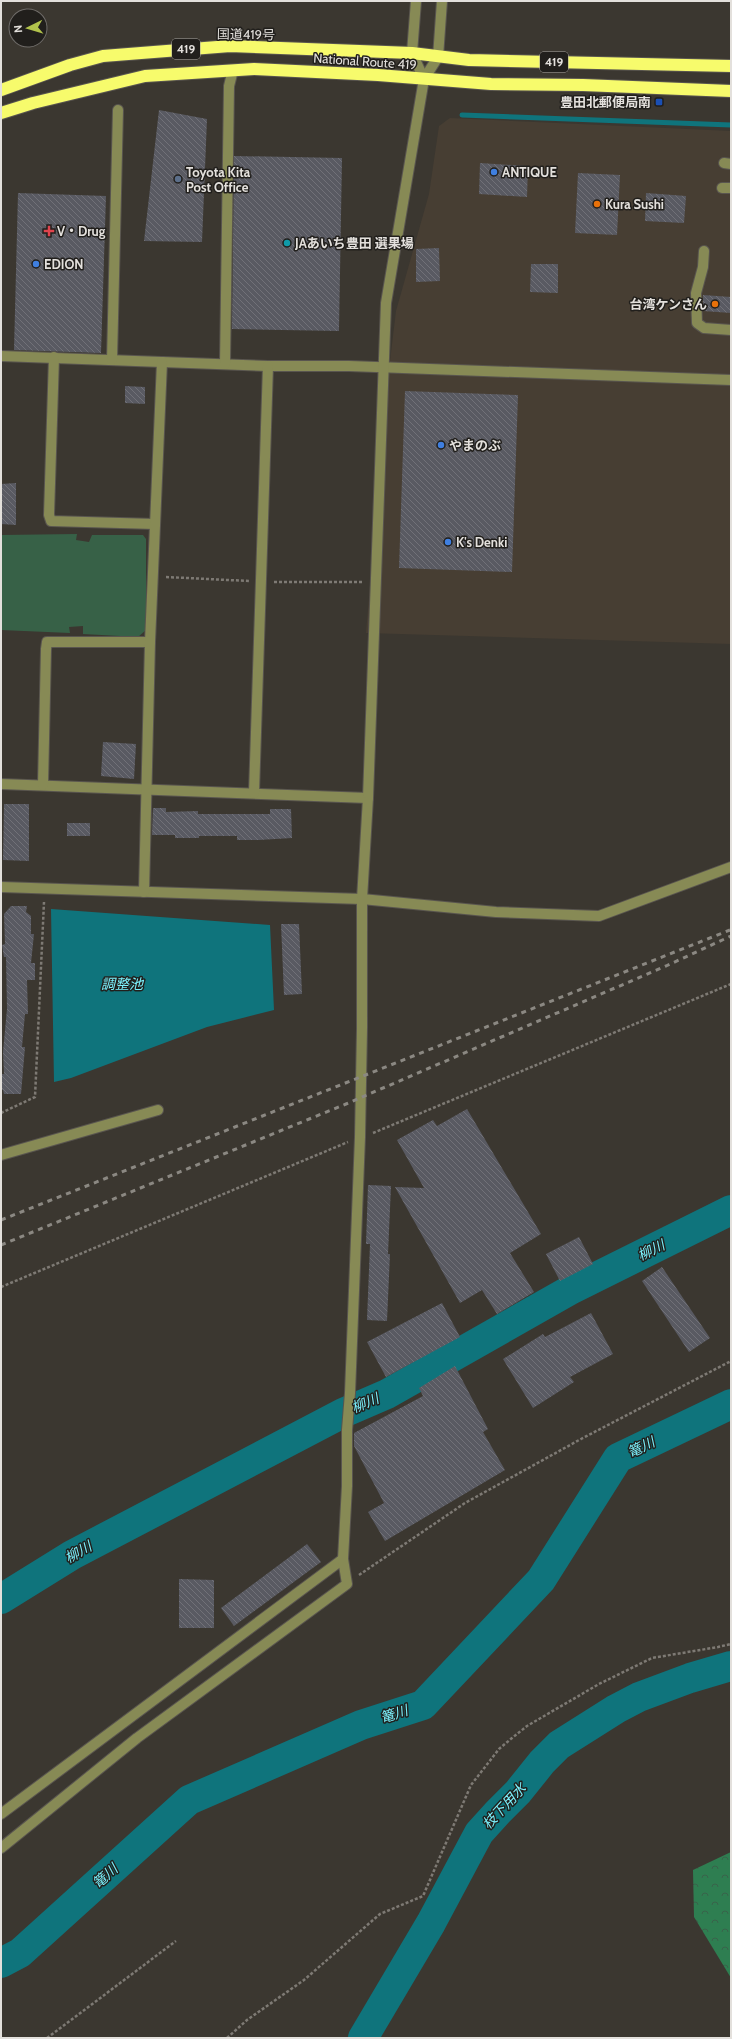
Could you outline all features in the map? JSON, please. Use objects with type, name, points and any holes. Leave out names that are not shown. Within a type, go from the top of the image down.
[{"type":"highway","name":"National Route 419","points":[[1,90],[70,65],[103,56],[230,46],[412,53],[469,60],[731,66]]},
{"type":"highway","name":"National Route 419","points":[[1,113],[33,103],[145,76],[254,69],[378,75],[424,80],[491,84],[583,85],[731,91]]},
{"type":"street","points":[[416,1],[412,53],[424,80]]},
{"type":"street","points":[[1,1848],[137,1738],[347,1584],[343,1559],[360,1137],[362,899],[368,798],[386,303],[424,80],[438,57],[442,1]]},
{"type":"street","points":[[225,364],[230,86],[233,70]]},
{"type":"street","points":[[112,360],[118,110]]},
{"type":"street","points":[[704,251],[704,267],[696,293],[697,323],[704,328],[731,330]]},
{"type":"street","points":[[1,356],[268,366],[383,367],[731,380]]},
{"type":"street","points":[[54,357],[49,515],[51,521],[155,524]]},
{"type":"street","points":[[144,892],[150,642],[162,362]]},
{"type":"street","points":[[254,793],[268,366]]},
{"type":"street","points":[[43,785],[47,642],[150,642]]},
{"type":"street","points":[[1,784],[368,798]]},
{"type":"street","points":[[1,887],[362,899],[496,912],[600,916],[731,867]]},
{"type":"street","points":[[1,1155],[158,1110]]},
{"type":"street","points":[[1,1814],[343,1559]]},
{"type":"path","points":[[1,1113],[35,1097],[44,902]]},
{"type":"path","points":[[1,1287],[731,984]]},
{"type":"path","points":[[347,1584],[414,1536],[465,1503],[594,1432],[731,1361]]},
{"type":"path","points":[[227,2038],[247,2020],[304,1980],[380,1914],[422,1896],[471,1785],[499,1749],[527,1726],[599,1684],[652,1658],[718,1648],[731,1644]]},
{"type":"path","points":[[46,2038],[176,1941]]},
{"type":"shaded area","points":[[450,118],[731,131],[731,644],[366,633],[386,394],[396,311],[429,194],[439,126]]},
{"type":"green space","points":[[77,534],[76,540],[89,542],[92,535],[143,535],[146,539],[146,630],[138,637],[83,634],[83,626],[69,627],[70,633],[1,630],[1,535]]},
{"type":"green space","points":[[731,1852],[731,1978],[694,1917],[693,1870]]},
{"type":"water","name":"調整池","points":[[51,909],[270,925],[274,1010],[207,1027],[71,1078],[54,1082]]},
{"type":"building","points":[[159,110],[207,119],[202,242],[144,241]]},
{"type":"building","name":"JAあいち豊田 選果場","points":[[234,156],[342,158],[339,331],[232,329]]},
{"type":"building","points":[[480,163],[528,166],[527,197],[479,194]]},
{"type":"building","name":"Kura Sushi","points":[[578,173],[620,175],[617,235],[575,233]]},
{"type":"building","points":[[18,193],[106,196],[101,353],[14,350]]},
{"type":"building","points":[[646,193],[686,196],[684,223],[645,221]]},
{"type":"building","points":[[439,248],[440,281],[416,282],[416,249]]},
{"type":"building","points":[[531,264],[558,264],[558,293],[530,292]]},
{"type":"building","name":"台湾ケンさん","points":[[703,295],[731,297],[731,313],[703,311]]},
{"type":"building","points":[[125,386],[145,387],[145,404],[125,403]]},
{"type":"building","points":[[405,391],[518,395],[512,572],[399,568]]},
{"type":"building","points":[[16,483],[16,525],[1,524],[1,484]]},
{"type":"building","points":[[103,742],[136,744],[134,779],[101,776]]},
{"type":"building","points":[[4,804],[29,804],[29,861],[3,860]]},
{"type":"building","points":[[153,808],[166,808],[166,812],[198,811],[198,814],[270,814],[270,809],[291,809],[292,838],[237,840],[237,836],[199,836],[199,838],[175,838],[175,835],[152,835]]},
{"type":"building","points":[[67,823],[90,823],[90,836],[67,836]]},
{"type":"building","points":[[11,906],[27,906],[26,912],[31,916],[31,934],[34,934],[31,963],[35,963],[35,980],[27,980],[28,1014],[25,1014],[22,1047],[25,1047],[21,1094],[4,1094],[3,1090],[1,1090],[1,1074],[4,1074],[3,1052],[7,1009],[6,957],[4,957],[2,945],[5,944],[4,914]]},
{"type":"building","points":[[281,924],[299,924],[302,994],[284,995]]},
{"type":"building","points":[[467,1109],[541,1234],[510,1253],[534,1292],[497,1314],[482,1290],[460,1303],[395,1187],[424,1188],[397,1140],[433,1120],[437,1126]]},
{"type":"building","points":[[368,1185],[391,1186],[387,1321],[367,1320],[370,1244],[366,1244]]},
{"type":"building","points":[[579,1237],[593,1264],[560,1281],[546,1254]]},
{"type":"building","points":[[662,1267],[710,1338],[689,1352],[642,1281]]},
{"type":"building","points":[[442,1303],[460,1337],[386,1377],[367,1342]]},
{"type":"building","points":[[591,1313],[613,1354],[570,1377],[574,1382],[533,1408],[503,1359],[543,1334],[545,1337]]},
{"type":"building","points":[[455,1366],[488,1429],[483,1432],[505,1470],[385,1541],[368,1512],[384,1503],[354,1446],[354,1433],[423,1396],[419,1388]]},
{"type":"building","points":[[307,1544],[321,1562],[234,1626],[221,1608]]},
{"type":"building","points":[[179,1579],[214,1580],[214,1628],[179,1628]]},
{"type":"waterway","points":[[462,115],[731,125]]},
{"type":"waterway","name":"柳川","points":[[1,1599],[72,1555],[343,1413],[387,1394],[572,1289],[731,1210]]},
{"type":"waterway","name":"篭川","points":[[1,1963],[20,1953],[189,1800],[361,1725],[423,1705],[541,1580],[618,1458],[731,1404]]},
{"type":"waterway","name":"枝下用水","points":[[363,2038],[431,1923],[479,1833],[518,1792],[542,1762],[559,1745],[616,1709],[639,1697],[690,1678],[731,1666]]},
{"type":"railway","points":[[1,1220],[730,930]]},
{"type":"railway","points":[[1,1245],[346,1104],[666,966],[731,936]]},
{"type":"place","name":"豊田北郵便局南","points":[[659,102]]},
{"type":"place","name":"ANTIQUE","points":[[494,172]]},
{"type":"place","name":"Toyota Kita Post Office","points":[[178,179]]},
{"type":"place","name":"Kura Sushi","points":[[597,204]]},
{"type":"place","name":"V・Drug","points":[[49,231]]},
{"type":"place","name":"JAあいち豊田 選果場","points":[[287,243]]},
{"type":"place","name":"EDION","points":[[36,264]]},
{"type":"place","name":"台湾ケンさん","points":[[715,304]]},
{"type":"place","name":"やまのぶ","points":[[441,445]]},
{"type":"place","name":"K's Denki","points":[[448,542]]}]
